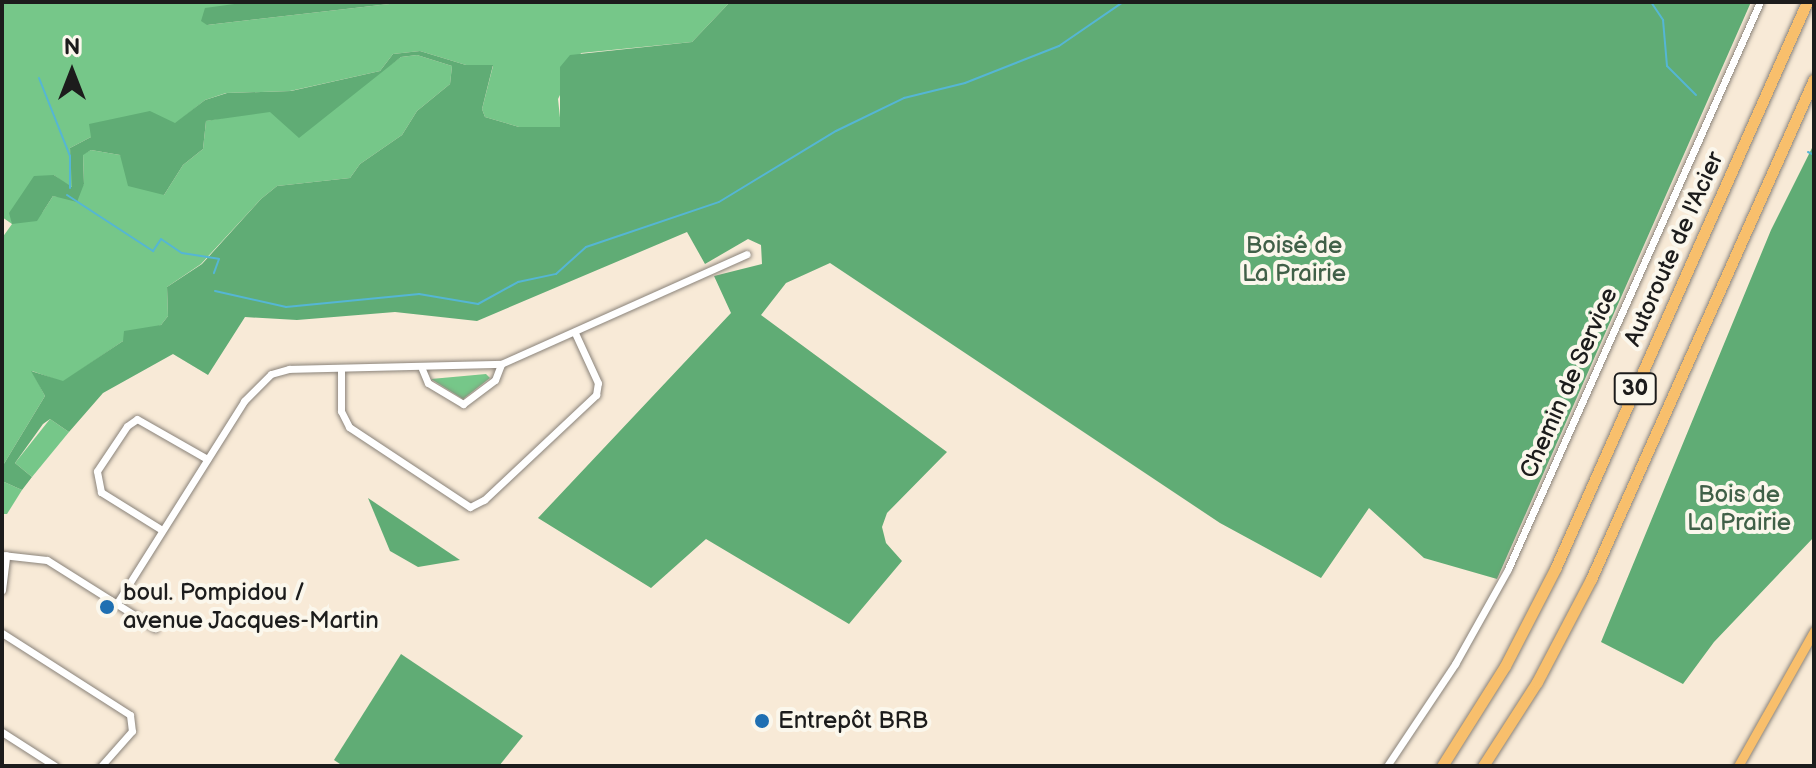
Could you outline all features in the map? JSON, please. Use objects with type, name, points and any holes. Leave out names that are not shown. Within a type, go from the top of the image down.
[{"type":"highway","name":"Autoroute de l'Acier","points":[[1442,766],[1498,679],[1556,567],[1807,2]]},
{"type":"highway","name":"30","points":[[1483,766],[1537,682],[1591,579],[1814,79]]},
{"type":"main road","points":[[1738,766],[1814,631]]},
{"type":"street","name":"Chemin de Service","points":[[1387,766],[1455,664],[1508,569],[1760,2]]},
{"type":"street","points":[[117,603],[207,459],[264,378],[289,369],[422,369],[501,364],[747,254]]},
{"type":"street","points":[[341,369],[341,411],[349,427],[470,507],[484,500],[596,395],[598,383],[575,333]]},
{"type":"street","points":[[422,369],[428,383],[463,404],[495,380],[501,364]]},
{"type":"street","points":[[162,530],[101,492],[97,471],[127,426],[137,419],[207,459]]},
{"type":"street","points":[[2,590],[4,555],[47,560],[155,628]]},
{"type":"street","points":[[2,633],[130,715],[132,731],[101,766]]},
{"type":"street","points":[[2,732],[55,766]]},
{"type":"green space","points":[[2,2],[249,2],[207,25],[407,2],[730,2],[692,42],[581,53],[558,99],[561,127],[519,127],[485,117],[482,109],[493,66],[466,65],[420,51],[393,54],[380,71],[290,91],[226,93],[205,100],[175,124],[91,137],[70,148],[75,180],[71,188],[54,175],[42,213],[53,196],[68,198],[84,184],[83,154],[91,150],[120,155],[164,195],[183,165],[203,149],[206,121],[348,95],[401,57],[417,55],[452,66],[450,84],[417,111],[402,135],[360,164],[350,178],[277,186],[261,199],[201,264],[167,287],[168,316],[161,325],[123,341],[63,382],[32,371],[45,396],[2,467],[2,238],[12,224],[2,217]]},
{"type":"green space","points":[[249,2],[407,2],[207,25],[201,21],[205,8]]},
{"type":"green space","name":"Boisé de La Prairie","points":[[730,2],[1751,2],[1497,579],[1424,558],[1369,508],[1321,578],[1220,523],[830,263],[786,283],[761,315],[947,452],[887,513],[882,527],[886,543],[902,561],[849,624],[706,539],[651,588],[538,518],[731,313],[714,276],[762,264],[761,245],[748,239],[705,264],[687,232],[477,321],[395,312],[297,320],[245,317],[208,375],[173,354],[103,393],[69,432],[50,419],[43,424],[15,463],[32,477],[22,490],[2,481],[2,467],[45,396],[31,371],[63,381],[123,341],[124,331],[161,325],[168,316],[167,287],[202,264],[261,199],[277,186],[350,178],[360,164],[402,135],[417,111],[450,84],[452,66],[417,55],[401,57],[299,138],[270,112],[206,121],[203,149],[183,165],[164,195],[128,186],[120,155],[91,150],[83,155],[84,184],[77,202],[53,196],[37,221],[12,224],[9,213],[34,176],[54,175],[72,187],[70,148],[91,137],[89,124],[150,111],[175,123],[205,100],[227,93],[291,91],[380,71],[393,54],[420,51],[466,65],[493,65],[482,109],[485,117],[519,127],[560,127],[560,67],[570,55],[692,42]]},
{"type":"green space","name":"Bois de La Prairie","points":[[1814,144],[1814,537],[1714,642],[1683,684],[1601,642],[1771,230]]},
{"type":"green space","points":[[486,374],[490,378],[463,399],[431,379]]},
{"type":"green space","points":[[50,419],[69,432],[32,477],[15,463]]},
{"type":"green space","points":[[2,481],[22,490],[7,514],[2,514]]},
{"type":"green space","points":[[368,498],[460,560],[418,567],[390,551]]},
{"type":"green space","points":[[401,654],[523,736],[499,766],[343,766],[334,760]]},
{"type":"waterway","points":[[215,291],[286,307],[419,294],[478,304],[518,282],[556,274],[586,247],[719,202],[836,131],[904,98],[965,83],[1059,46],[1123,2]]},
{"type":"waterway","points":[[1651,2],[1663,20],[1667,66],[1696,95]]},
{"type":"waterway","points":[[39,78],[70,156],[70,188]]},
{"type":"waterway","points":[[1808,152],[1814,155]]},
{"type":"waterway","points":[[67,195],[153,251],[161,239],[182,253],[219,259],[214,273]]},
{"type":"place","name":"boul. Pompidou / avenue Jacques-Martin","points":[[107,607]]},
{"type":"place","name":"Entrepôt BRB","points":[[762,721]]}]
